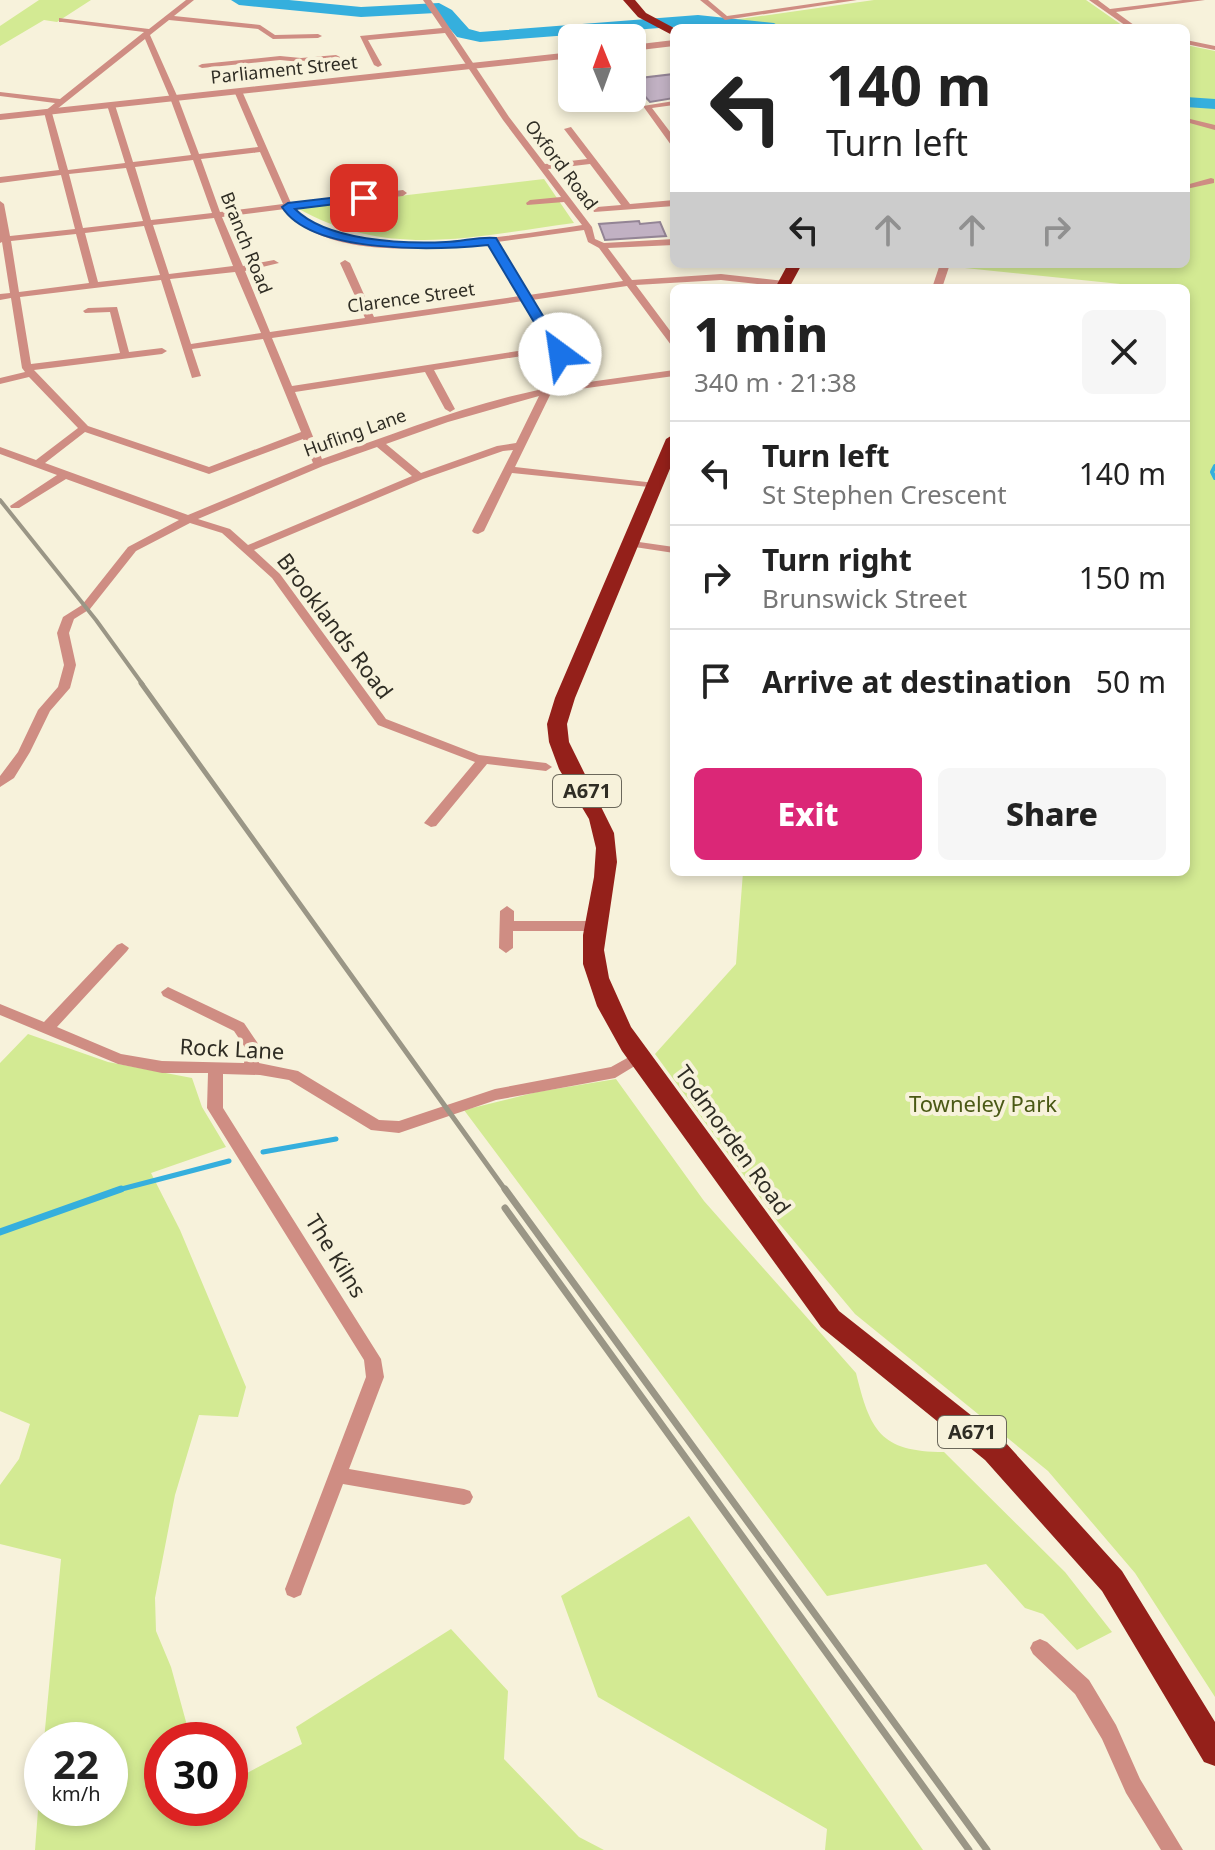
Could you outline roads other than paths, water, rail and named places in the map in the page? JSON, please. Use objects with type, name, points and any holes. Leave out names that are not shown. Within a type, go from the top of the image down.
[{"type":"highway","points":[[629,0],[670,31]]},
{"type":"highway","name":"Todmorden Road","points":[[670,449],[565,698],[557,725],[559,744],[567,764],[599,813],[605,838],[606,858],[593,952],[597,978],[616,1020],[638,1057],[830,1319],[995,1451],[1112,1581],[1215,1751]]},
{"type":"street","points":[[94,285],[48,112],[190,0]]},
{"type":"street","points":[[430,4],[439,0]]},
{"type":"street","points":[[704,0],[725,18],[853,0]]},
{"type":"street","points":[[764,0],[777,11]]},
{"type":"street","points":[[1093,0],[1128,24]]},
{"type":"street","points":[[1108,11],[1201,0]]},
{"type":"street","name":"Oxford Road","points":[[430,4],[542,167],[588,227],[591,240],[602,246],[670,338]]},
{"type":"street","points":[[167,18],[263,25],[273,37],[280,58]]},
{"type":"street","points":[[62,20],[148,32]]},
{"type":"street","points":[[378,65],[363,38],[449,30]]},
{"type":"street","name":"Branch Road","points":[[148,32],[238,269],[319,464]]},
{"type":"street","points":[[273,37],[318,36]]},
{"type":"street","points":[[646,46],[670,43]]},
{"type":"street","points":[[1190,43],[1215,48]]},
{"type":"street","points":[[202,66],[280,58],[336,57]]},
{"type":"street","name":"Parliament Street","points":[[0,117],[558,57]]},
{"type":"street","points":[[238,91],[292,214],[317,229],[365,242],[444,246],[588,227]]},
{"type":"street","points":[[0,94],[61,101]]},
{"type":"street","points":[[670,103],[647,106],[670,138]]},
{"type":"street","points":[[111,105],[196,376]]},
{"type":"street","points":[[1190,121],[1215,128]]},
{"type":"street","points":[[568,129],[627,207]]},
{"type":"street","points":[[0,180],[264,149]]},
{"type":"street","points":[[542,167],[592,161]]},
{"type":"street","points":[[1190,187],[1211,181]]},
{"type":"street","points":[[3,240],[403,193]]},
{"type":"street","points":[[530,203],[565,199]]},
{"type":"street","points":[[597,210],[670,203]]},
{"type":"street","points":[[0,204],[3,240],[29,371],[84,428],[209,471],[306,434]]},
{"type":"street","points":[[492,241],[579,386]]},
{"type":"street","points":[[602,246],[670,242]]},
{"type":"street","points":[[0,297],[274,263]]},
{"type":"street","points":[[345,263],[371,320]]},
{"type":"street","points":[[721,277],[726,268]]},
{"type":"street","name":"Clarence Street","points":[[187,347],[630,283],[721,277],[769,284]]},
{"type":"street","points":[[88,311],[114,309],[125,356]]},
{"type":"street","points":[[288,390],[556,348]]},
{"type":"street","points":[[0,381],[29,371],[162,351]]},
{"type":"street","points":[[428,368],[450,409]]},
{"type":"street","name":"Hufling Lane","points":[[0,783],[24,752],[44,710],[64,688],[70,665],[63,633],[69,617],[86,607],[132,549],[191,518],[319,464],[479,409],[547,391],[670,374]]},
{"type":"street","points":[[478,531],[547,391]]},
{"type":"street","points":[[38,464],[84,428]]},
{"type":"street","points":[[379,443],[419,477]]},
{"type":"street","points":[[248,549],[419,477],[501,448],[520,446]]},
{"type":"street","name":"Brooklands Road","points":[[0,450],[162,511],[226,531],[276,576],[382,722],[484,760],[546,767]]},
{"type":"street","points":[[507,469],[655,486]]},
{"type":"street","points":[[15,506],[65,475]]},
{"type":"street","points":[[632,544],[670,549]]},
{"type":"street","points":[[431,823],[484,760]]},
{"type":"street","points":[[506,948],[507,918],[595,926]]},
{"type":"street","points":[[46,1029],[122,948]]},
{"type":"street","points":[[168,992],[239,1027],[254,1048],[250,1069]]},
{"type":"street","name":"Rock Lane","points":[[0,1009],[118,1059],[162,1067],[250,1069],[293,1075],[376,1126],[399,1127],[495,1095],[615,1072],[638,1057]]},
{"type":"street","name":"The Kilns","points":[[216,1069],[215,1108],[372,1359],[375,1377],[294,1589]]},
{"type":"street","points":[[339,1475],[464,1497]]},
{"type":"street","points":[[1040,1648],[1082,1687],[1109,1732],[1133,1786],[1173,1850]]},
{"type":"waterway","points":[[239,0],[361,12],[439,8],[463,33],[498,38],[698,20],[736,24]]},
{"type":"waterway","points":[[1190,102],[1215,104]]},
{"type":"waterway","points":[[1215,466],[1212,472],[1215,478]]},
{"type":"waterway","points":[[263,1152],[336,1139]]},
{"type":"waterway","points":[[119,1190],[229,1161]]},
{"type":"waterway","points":[[0,1232],[119,1190]]},
{"type":"waterway","points":[[114,1191],[119,1190]]},
{"type":"railway","points":[[0,500],[96,620],[143,685]]},
{"type":"railway","points":[[141,683],[506,1191]]},
{"type":"railway","points":[[505,1189],[987,1850]]},
{"type":"railway","points":[[505,1208],[969,1850]]},
{"type":"park label","name":"Towneley Park","points":[[983,1104]]}]
